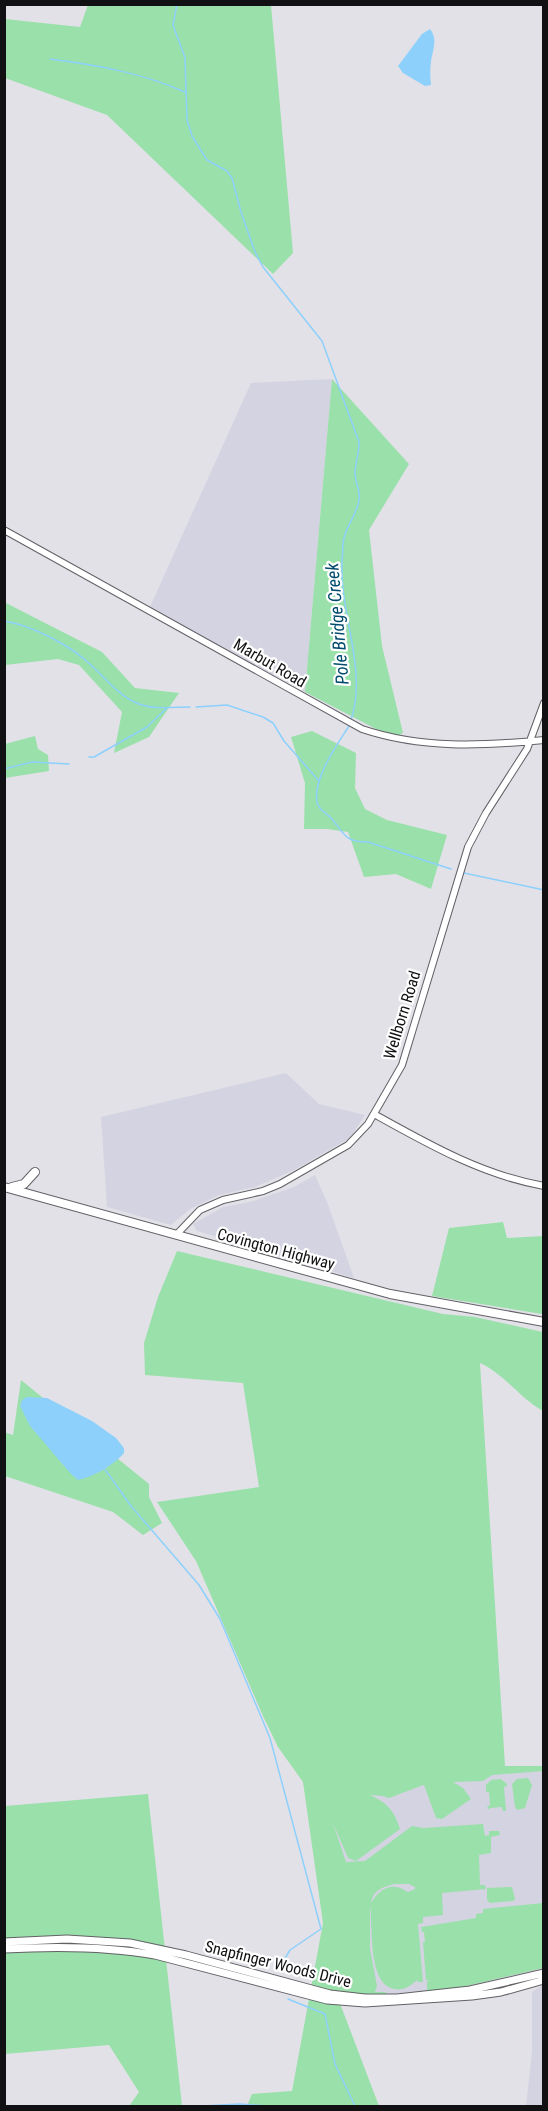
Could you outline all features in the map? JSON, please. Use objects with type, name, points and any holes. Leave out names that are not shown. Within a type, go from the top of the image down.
[{"type":"main road","points":[[5,1187],[24,1184],[35,1172]]},
{"type":"main road","name":"Covington Highway","points":[[5,1187],[390,1294],[543,1322]]},
{"type":"main road","name":"Snapfinger Woods Drive","points":[[4,1942],[68,1939],[130,1943],[186,1955],[330,1994],[365,1998],[397,1998],[470,1990],[543,1972]]},
{"type":"main road","name":"Snapfinger Woods Drive","points":[[4,1950],[68,1947],[129,1950],[327,2000],[365,2003],[472,1996],[501,1992],[543,1980]]},
{"type":"street","name":"Marbut Road","points":[[4,530],[362,729],[387,738],[451,746],[543,740]]},
{"type":"street","name":"Wellborn Road","points":[[176,1235],[193,1215],[206,1206],[264,1191],[330,1157],[357,1137],[374,1114],[402,1065],[468,847],[486,813],[524,754],[543,703]]},
{"type":"street","points":[[518,742],[524,754]]},
{"type":"street","points":[[374,1114],[456,1158],[497,1175],[543,1186]]},
{"type":"shaded area","points":[[332,379],[305,692],[278,677],[248,667],[149,609],[251,383]]},
{"type":"shaded area","points":[[286,1073],[319,1104],[365,1115],[350,1138],[294,1170],[255,1187],[219,1195],[190,1209],[171,1225],[107,1207],[101,1117]]},
{"type":"shaded area","points":[[315,1175],[354,1278],[197,1231],[193,1224],[223,1207],[250,1202],[294,1187]]},
{"type":"shaded area","points":[[543,1766],[543,1968],[458,1988],[382,1995],[337,1992],[303,1781]]},
{"type":"shaded area","points":[[543,1985],[543,2106],[526,2106],[532,2051],[532,1992]]},
{"type":"green space","points":[[88,5],[271,5],[293,253],[273,274],[107,115],[5,78],[5,19],[80,27]]},
{"type":"green space","points":[[332,379],[409,464],[369,530],[382,646],[403,733],[397,736],[376,729],[305,692]]},
{"type":"green space","points":[[4,602],[102,652],[135,688],[179,693],[149,737],[114,753],[122,712],[79,665],[58,659],[5,665]]},
{"type":"green space","points":[[312,731],[356,753],[355,788],[365,809],[387,820],[447,835],[431,889],[396,874],[364,877],[348,832],[304,829],[305,783],[291,737]]},
{"type":"green space","points":[[35,736],[38,749],[48,755],[49,771],[5,778],[5,744]]},
{"type":"green space","points":[[503,1222],[507,1238],[543,1236],[542,1314],[432,1296],[449,1228]]},
{"type":"green space","points":[[177,1251],[443,1314],[475,1317],[543,1332],[543,1411],[497,1373],[480,1363],[505,1766],[543,1766],[543,1771],[492,1775],[483,1781],[453,1782],[463,1788],[471,1799],[442,1819],[436,1818],[424,1785],[426,1784],[389,1798],[370,1795],[389,1808],[400,1829],[356,1861],[348,1858],[333,1823],[346,1862],[365,1861],[412,1826],[423,1828],[483,1824],[485,1836],[489,1835],[489,1831],[499,1831],[500,1835],[491,1837],[491,1853],[479,1855],[480,1885],[485,1885],[486,1889],[442,1893],[443,1915],[423,1917],[423,1923],[418,1924],[423,1982],[417,1980],[402,1989],[391,1988],[384,1983],[375,1963],[370,1905],[370,1949],[377,1986],[375,1992],[387,1994],[360,1995],[337,1992],[379,2106],[247,2106],[252,2094],[292,2091],[323,1923],[303,1782],[278,1747],[196,1561],[157,1502],[259,1487],[243,1383],[145,1375],[144,1343],[158,1297]],"holes":[[[394,1884],[409,1884],[415,1889],[408,1892],[397,1887],[387,1888],[378,1893],[371,1903],[376,1892],[382,1888]]]},
{"type":"green space","points":[[21,1380],[149,1484],[149,1497],[162,1523],[143,1535],[113,1512],[5,1476],[4,1432],[13,1435]]},
{"type":"green space","points":[[528,1778],[532,1785],[525,1808],[517,1810],[512,1784],[517,1779]]},
{"type":"green space","points":[[501,1779],[507,1784],[504,1787],[506,1811],[503,1811],[502,1807],[490,1808],[490,1810],[487,1807],[490,1805],[486,1785],[491,1780]]},
{"type":"green space","points":[[148,1794],[182,2106],[129,2106],[139,2092],[109,2045],[5,2054],[5,1806]]},
{"type":"green space","points":[[512,1887],[515,1899],[513,1901],[490,1903],[487,1900],[487,1888]]},
{"type":"green space","points":[[543,1903],[543,1968],[458,1988],[427,1991],[427,1981],[430,1980],[426,1980],[423,1942],[425,1942],[421,1927],[476,1918],[476,1914],[483,1913],[483,1909]]},
{"type":"water","points":[[430,29],[434,40],[430,67],[431,85],[425,86],[403,73],[398,66],[422,34]]},
{"type":"water","points":[[27,1397],[47,1398],[92,1421],[116,1438],[124,1448],[124,1453],[103,1470],[78,1480],[30,1426],[20,1406],[22,1400]]},
{"type":"waterway","name":"Pole Bridge Creek","points":[[177,4],[173,25],[185,58],[187,120],[192,136],[207,160],[227,171],[232,178],[241,212],[255,252],[263,267],[322,341],[359,442],[355,474],[359,500],[344,538],[342,561],[342,581],[355,661],[355,701],[351,720]]},
{"type":"waterway","points":[[50,59],[119,71],[169,85],[185,92]]},
{"type":"waterway","points":[[4,621],[28,627],[64,645],[84,659],[114,688],[132,701],[151,707],[190,707]]},
{"type":"waterway","points":[[196,707],[227,705],[263,717],[273,723],[284,741],[319,781]]},
{"type":"waterway","points":[[89,757],[94,757],[147,727],[167,708]]},
{"type":"waterway","name":"Pole Bridge Creek","points":[[349,726],[322,772],[317,793],[319,807],[343,833],[354,841],[368,842],[451,869]]},
{"type":"waterway","points":[[4,769],[32,762],[69,764]]},
{"type":"waterway","name":"Pole Bridge Creek","points":[[464,873],[544,890]]},
{"type":"waterway","points":[[104,1468],[131,1506],[199,1585],[220,1619],[270,1738],[321,1929],[290,1950],[278,1970]]},
{"type":"waterway","points":[[288,1999],[325,2014],[335,2064],[355,2106]]},
{"type":"waterway","points":[[202,2106],[240,2104],[267,2106]]}]
